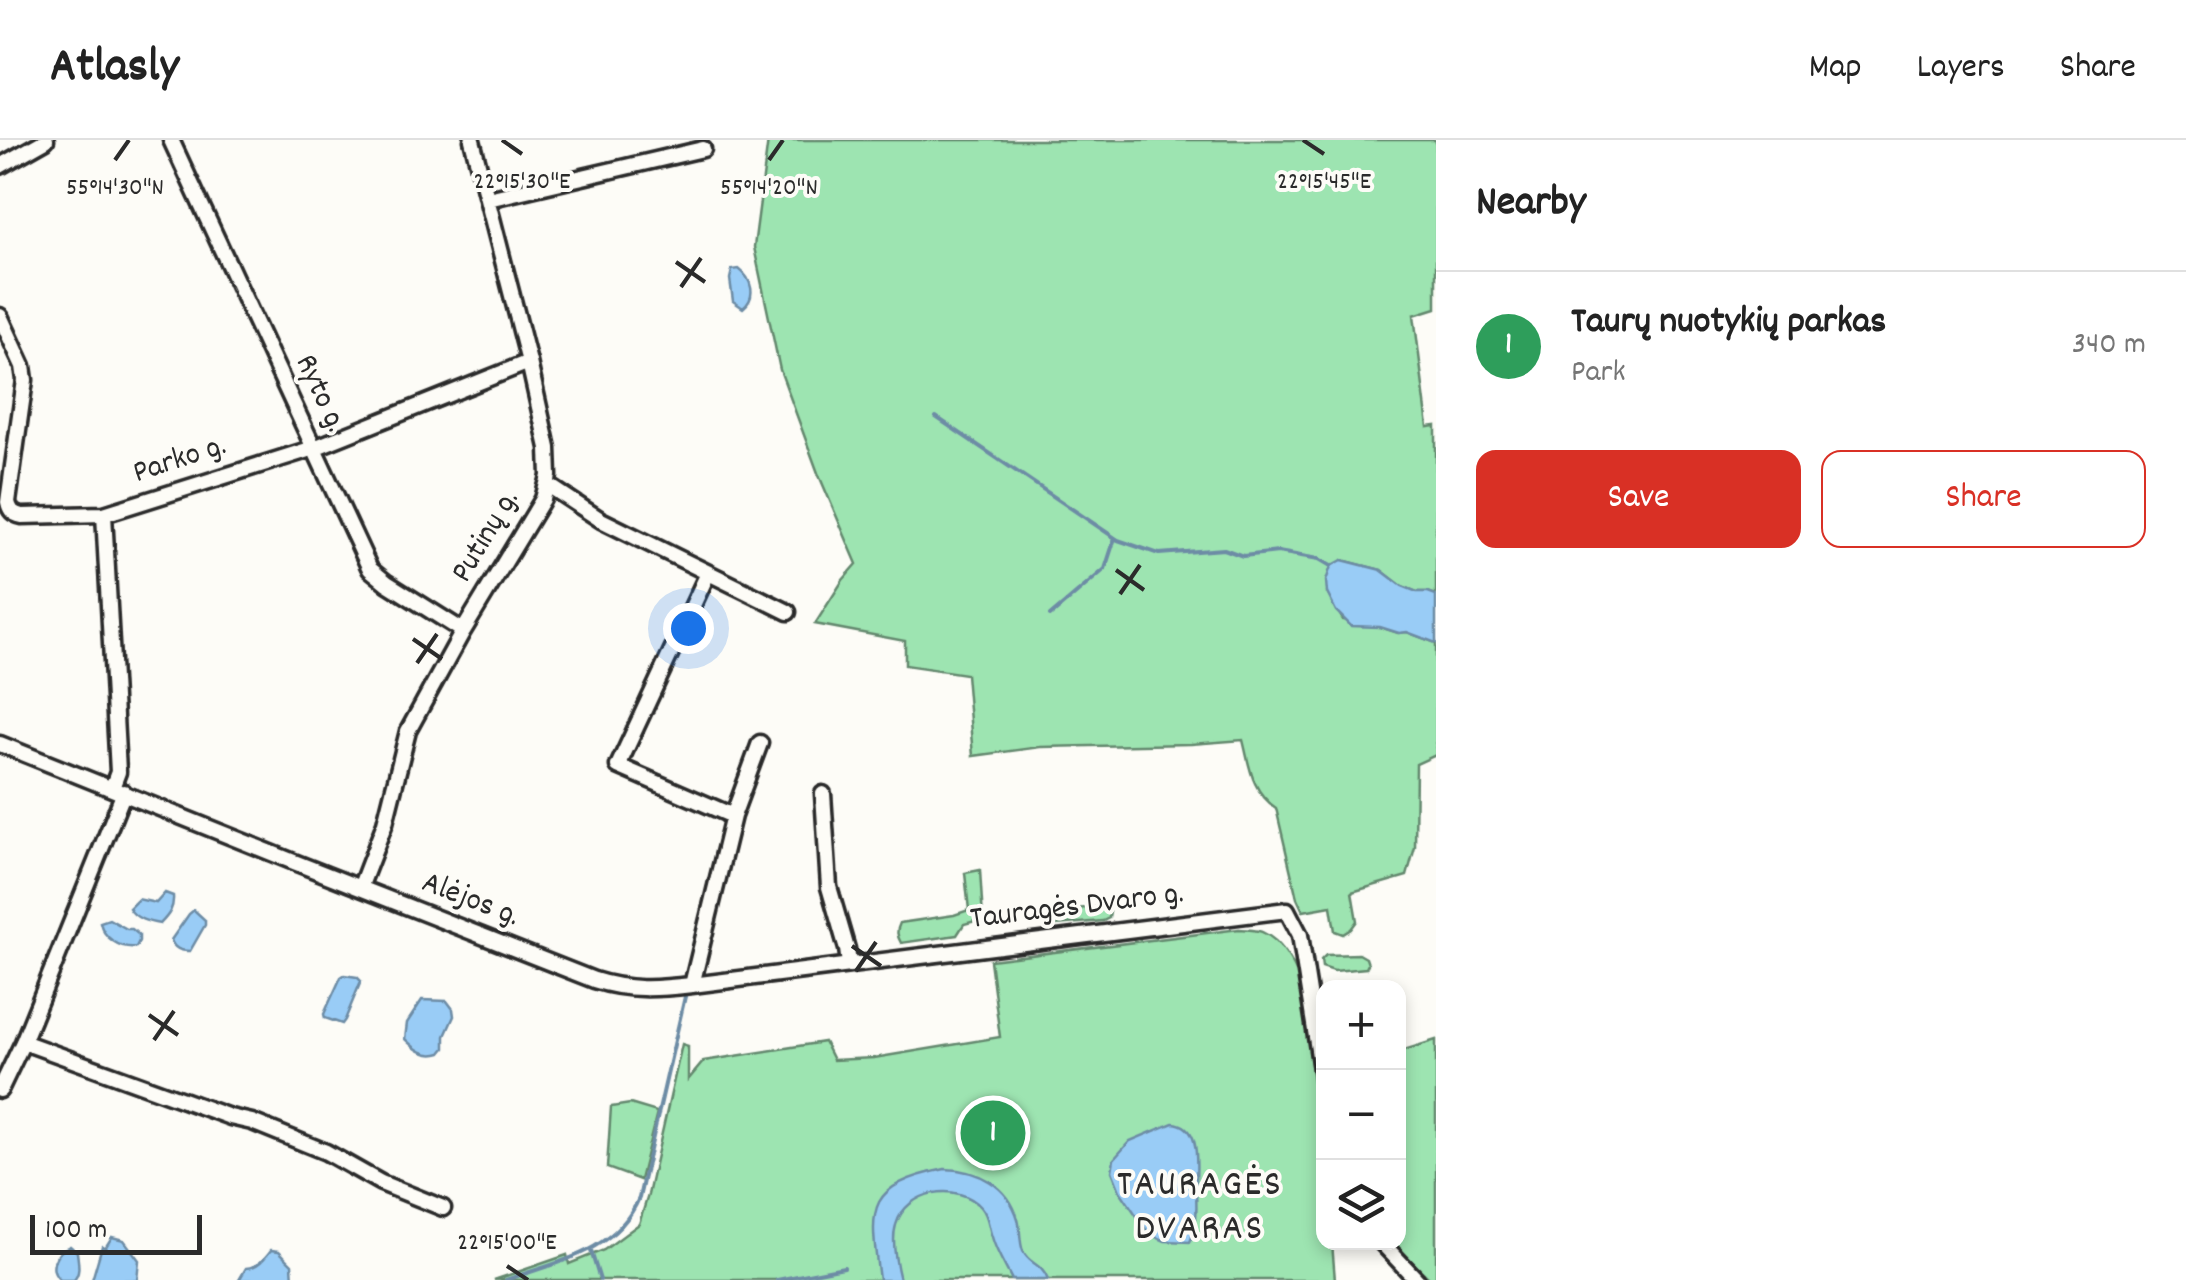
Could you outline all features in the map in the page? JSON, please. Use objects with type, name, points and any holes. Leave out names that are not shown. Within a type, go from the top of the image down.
[{"type":"street","points":[[0,166],[46,140]]},
{"type":"street","name":"Ryto g.","points":[[170,140],[370,569],[462,631]]},
{"type":"street","name":"Putinų g.","points":[[360,888],[385,823],[408,731],[548,485],[548,448],[472,140]]},
{"type":"street","points":[[488,199],[703,149]]},
{"type":"street","points":[[0,316],[23,366],[25,380],[9,508],[22,516],[104,514]]},
{"type":"street","name":"Parko g.","points":[[0,1090],[4,1072],[23,1042],[118,790],[104,514],[314,448],[529,362]]},
{"type":"street","points":[[548,485],[602,520],[788,612]]},
{"type":"street","points":[[708,573],[618,766],[733,816]]},
{"type":"street","points":[[692,985],[733,816],[760,743]]},
{"type":"street","name":"Alėjos g.","points":[[0,744],[612,985],[640,989],[692,985]]},
{"type":"street","points":[[824,794],[829,887],[849,964]]},
{"type":"street","name":"Tauragės Dvaro g.","points":[[692,985],[1287,910],[1300,935],[1321,1070]]},
{"type":"street","points":[[23,1042],[252,1122],[326,1152],[381,1183],[443,1208]]},
{"type":"street","points":[[1389,1250],[1417,1280]]},
{"type":"green space","points":[[768,140],[1436,140],[1436,308],[1414,315],[1428,427],[1436,426],[1436,595],[1402,586],[1381,570],[1342,560],[1327,593],[1343,620],[1407,632],[1436,643],[1436,755],[1416,764],[1415,847],[1407,876],[1352,892],[1357,921],[1351,929],[1343,934],[1335,931],[1331,906],[1303,911],[1276,808],[1256,786],[1243,740],[1040,747],[973,756],[966,674],[905,665],[905,641],[815,624],[857,564],[780,370],[754,247]]},
{"type":"green space","points":[[980,870],[983,919],[964,924],[957,935],[901,943],[900,923],[969,910],[965,873]]},
{"type":"green space","points":[[1104,907],[1110,912],[1103,921],[1055,925],[1050,922],[1055,910]]},
{"type":"green space","points":[[1239,929],[1271,937],[1292,963],[1302,986],[1316,1107],[1316,1250],[1333,1250],[1335,1280],[494,1280],[567,1255],[569,1264],[604,1250],[639,1224],[682,1044],[688,1046],[688,1080],[704,1061],[824,1042],[833,1060],[874,1058],[1000,1037],[990,960]]},
{"type":"green space","points":[[1359,954],[1366,958],[1366,968],[1334,971],[1322,967],[1321,960],[1326,955]]},
{"type":"green space","points":[[1436,1040],[1436,1280],[1431,1280],[1400,1250],[1406,1250],[1406,1049]]},
{"type":"green space","points":[[630,1104],[657,1112],[640,1180],[607,1168],[611,1107]]},
{"type":"water","points":[[739,269],[751,288],[750,299],[743,308],[733,301],[730,279],[732,270]]},
{"type":"water","points":[[1342,560],[1381,570],[1402,586],[1436,595],[1436,643],[1407,632],[1351,626],[1336,611],[1327,593],[1331,566]]},
{"type":"water","points":[[165,893],[173,896],[173,904],[160,924],[138,917],[129,908],[138,899],[156,903]]},
{"type":"water","points":[[194,910],[205,925],[190,951],[180,950],[171,940]]},
{"type":"water","points":[[109,919],[139,935],[136,947],[124,946],[108,937],[100,922]]},
{"type":"water","points":[[344,975],[361,981],[342,1024],[325,1018],[324,1014]]},
{"type":"water","points":[[422,1000],[447,1001],[453,1009],[441,1053],[426,1053],[405,1039],[407,1023]]},
{"type":"water","points":[[1173,1123],[1189,1131],[1195,1147],[1196,1214],[1190,1242],[1165,1241],[1149,1234],[1120,1191],[1112,1171],[1114,1159],[1130,1141]]},
{"type":"water","points":[[945,1169],[980,1176],[1007,1197],[1018,1219],[1023,1251],[1048,1280],[1012,1280],[984,1210],[971,1199],[947,1192],[921,1197],[902,1213],[894,1238],[900,1280],[879,1280],[874,1235],[878,1204],[899,1183]]},
{"type":"water","points":[[112,1237],[124,1240],[139,1260],[137,1280],[92,1280],[102,1246],[105,1248]]},
{"type":"water","points":[[70,1246],[77,1252],[78,1274],[74,1280],[60,1280],[54,1271],[54,1261]]},
{"type":"water","points":[[271,1250],[279,1251],[292,1264],[293,1280],[239,1280],[246,1268],[257,1264]]},
{"type":"waterway","points":[[936,417],[1118,540],[1159,554],[1224,549],[1243,556],[1278,552],[1319,559],[1331,566]]},
{"type":"waterway","points":[[1050,616],[1105,569],[1115,538]]},
{"type":"waterway","points":[[506,1280],[583,1252],[616,1231],[629,1216],[639,1198],[686,992]]},
{"type":"waterway","points":[[591,1251],[600,1280]]},
{"type":"waterway","points":[[777,1280],[844,1267]]},
{"type":"place","name":"Taurų nuotykių parkas","points":[[993,1133]]},
{"type":"district","name":"TAURAGĖS DVARAS","points":[[1200,1208]]}]
